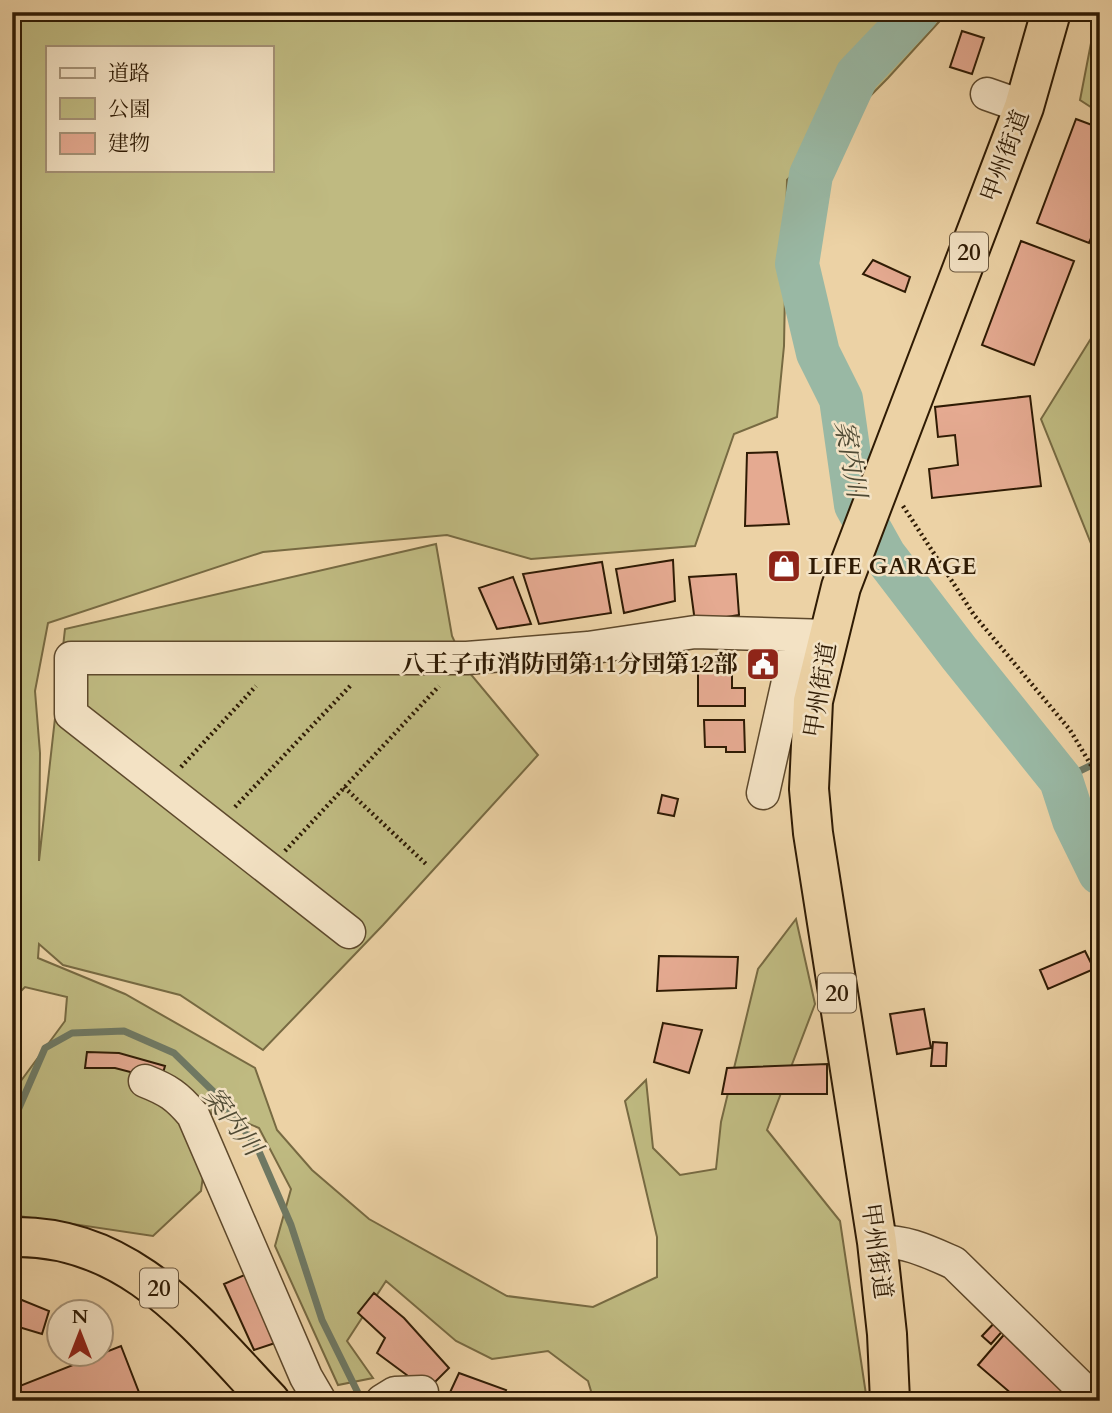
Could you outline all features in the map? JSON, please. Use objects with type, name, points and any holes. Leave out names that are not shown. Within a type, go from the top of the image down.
[{"type":"highway","name":"甲州街道","points":[[890,1401],[887,1334],[877,1242],[832,963],[811,811],[815,636],[841,587],[1024,107],[1051,12]]},
{"type":"highway","name":"20","points":[[12,1237],[50,1240],[86,1248],[148,1279],[177,1303],[270,1401]]},
{"type":"street","points":[[987,94],[1024,107]]},
{"type":"street","points":[[349,932],[71,714],[71,658],[445,658],[588,648],[695,632],[815,636]]},
{"type":"street","points":[[763,793],[795,650],[815,636]]},
{"type":"street","points":[[145,1081],[179,1097],[193,1115],[306,1377],[320,1401]]},
{"type":"street","points":[[877,1242],[894,1241],[925,1250],[954,1264],[1095,1401]]},
{"type":"street","points":[[382,1401],[395,1393],[422,1392]]},
{"type":"path","points":[[880,482],[974,615],[1070,730],[1100,780]]},
{"type":"path","points":[[166,788],[170,779],[268,674],[270,658]]},
{"type":"path","points":[[216,827],[358,678],[362,658]]},
{"type":"path","points":[[268,869],[443,681],[445,658]]},
{"type":"path","points":[[344,788],[426,864]]},
{"type":"green space","points":[[12,12],[948,12],[888,78],[787,180],[784,346],[777,417],[734,434],[695,546],[531,559],[447,535],[263,552],[48,623],[35,691],[40,753],[39,861],[65,629],[436,544],[452,636],[468,671],[538,755],[383,925],[263,1050],[180,995],[63,965],[39,944],[38,958],[125,994],[255,1068],[277,1130],[312,1170],[369,1219],[507,1296],[593,1307],[657,1277],[657,1237],[625,1101],[646,1080],[653,1148],[680,1175],[716,1169],[721,1122],[758,969],[796,919],[815,1004],[767,1130],[840,1221],[867,1401],[594,1401],[588,1381],[548,1351],[492,1359],[456,1341],[386,1281],[347,1341],[373,1378],[338,1385],[275,1246],[291,1189],[259,1128],[212,1108],[201,1191],[153,1236],[12,1215],[12,1093],[65,1021],[67,997],[25,987],[12,1000]]},
{"type":"green space","points":[[1097,12],[1100,12],[1100,113],[1080,100]]},
{"type":"green space","points":[[1100,324],[1100,566],[1041,419]]},
{"type":"building","points":[[962,31],[984,38],[972,74],[950,67]]},
{"type":"building","points":[[1076,119],[1100,128],[1100,215],[1089,243],[1037,223]]},
{"type":"building","points":[[1021,241],[1074,261],[1034,365],[982,345]]},
{"type":"building","points":[[873,260],[910,277],[905,292],[863,274]]},
{"type":"building","points":[[1030,396],[1041,486],[932,498],[929,469],[958,465],[955,435],[938,437],[935,407]]},
{"type":"building","points":[[777,452],[789,524],[745,526],[747,453]]},
{"type":"building","points":[[673,560],[675,601],[624,613],[616,569]]},
{"type":"building","points":[[602,562],[611,613],[539,624],[523,574]]},
{"type":"building","points":[[736,574],[739,615],[695,622],[689,577]]},
{"type":"building","points":[[513,577],[531,624],[497,629],[479,588]]},
{"type":"building","name":"八王子市消防団第11分団第12部","points":[[750,657],[776,657],[777,671],[750,671]]},
{"type":"building","points":[[723,658],[723,668],[732,667],[732,688],[745,688],[745,706],[698,706],[698,667],[705,667],[705,659]]},
{"type":"building","points":[[704,720],[744,720],[745,752],[726,752],[726,747],[705,747]]},
{"type":"building","points":[[662,795],[678,799],[674,816],[658,813]]},
{"type":"building","points":[[1085,951],[1094,969],[1048,989],[1040,970]]},
{"type":"building","points":[[659,956],[738,957],[736,988],[657,991]]},
{"type":"building","points":[[924,1009],[931,1048],[897,1054],[890,1014]]},
{"type":"building","points":[[663,1023],[702,1030],[689,1073],[654,1062]]},
{"type":"building","points":[[933,1042],[947,1043],[946,1066],[931,1066]]},
{"type":"building","points":[[87,1052],[119,1053],[165,1066],[161,1080],[115,1068],[85,1068]]},
{"type":"building","points":[[827,1064],[827,1094],[722,1094],[727,1068]]},
{"type":"building","points":[[256,1270],[281,1341],[254,1350],[224,1284]]},
{"type":"building","points":[[374,1293],[404,1318],[449,1368],[427,1390],[377,1353],[385,1338],[358,1313]]},
{"type":"building","points":[[12,1296],[46,1310],[42,1334],[12,1325]]},
{"type":"building","points":[[998,1319],[1006,1327],[991,1344],[982,1336]]},
{"type":"building","points":[[1008,1330],[1077,1390],[1067,1401],[1020,1401],[978,1365]]},
{"type":"building","points":[[121,1346],[140,1395],[125,1401],[15,1401],[12,1389],[65,1368],[116,1368],[116,1348]]},
{"type":"building","points":[[459,1373],[506,1390],[501,1401],[446,1401]]},
{"type":"waterway","name":"案内川","points":[[917,12],[857,75],[811,175],[797,264],[818,353],[841,399],[856,505],[884,555],[1061,780],[1074,820],[1100,873]]},
{"type":"waterway","points":[[1061,780],[1100,761]]},
{"type":"waterway","name":"案内川","points":[[12,1124],[45,1048],[72,1033],[124,1031],[174,1053],[219,1097],[257,1147],[291,1225],[322,1320],[362,1401]]},
{"type":"place","name":"LIFE GARAGE","points":[[784,566]]},
{"type":"place","name":"八王子市消防団第11分団第12部","points":[[763,664]]}]
